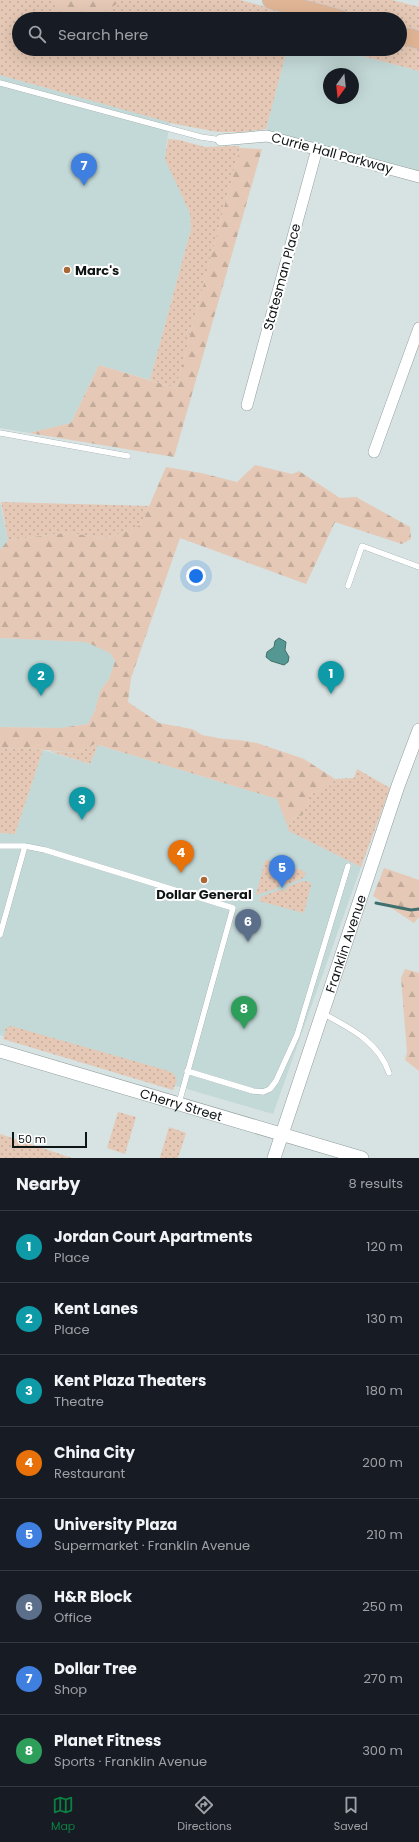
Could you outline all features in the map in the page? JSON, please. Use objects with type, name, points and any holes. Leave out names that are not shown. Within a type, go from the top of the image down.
[{"type":"main road","points":[[271,0],[315,12]]},
{"type":"main road","points":[[407,37],[419,40]]},
{"type":"street","name":"Currie Hall Parkway","points":[[221,140],[267,136],[419,177]]},
{"type":"street","name":"Statesman Place","points":[[247,405],[317,149]]},
{"type":"street","points":[[374,452],[419,328]]},
{"type":"street","name":"Franklin Avenue","points":[[274,1158],[396,793],[419,730]]},
{"type":"street","name":"Cherry Street","points":[[0,1051],[362,1158]]},
{"type":"lane","points":[[0,83],[201,137],[221,140]]},
{"type":"lane","points":[[0,433],[128,456]]},
{"type":"lane","points":[[348,586],[362,546],[419,567]]},
{"type":"lane","points":[[0,846],[25,846],[45,850],[233,908],[179,1103]]},
{"type":"lane","points":[[0,935],[25,846]]},
{"type":"lane","points":[[187,1072],[253,1091],[263,1092],[270,1089],[276,1081],[297,1035],[348,866]]},
{"type":"lane","points":[[322,1013],[355,1030],[370,1042],[385,1062],[389,1073]]},
{"type":"shaded area","points":[[285,56],[362,56],[419,71],[419,177],[264,136]]},
{"type":"shaded area","points":[[0,75],[170,122],[166,147],[190,213],[191,229],[150,380],[99,365],[71,423],[29,433],[0,428]]},
{"type":"shaded area","points":[[0,502],[8,540],[0,550]]},
{"type":"shaded area","points":[[0,638],[87,642],[110,653],[115,661],[109,679],[100,691],[95,710],[88,724],[60,728],[0,727]]},
{"type":"shaded area","points":[[98,745],[277,799],[299,836],[361,867],[273,1114],[0,1035],[0,833],[15,834],[43,750],[90,764]]},
{"type":"green space","points":[[0,0],[240,0],[284,12],[12,12],[12,56],[285,56],[266,129],[240,132],[218,132],[175,124],[0,75]]},
{"type":"green space","points":[[54,0],[123,0],[104,12],[54,12]]},
{"type":"green space","points":[[296,0],[392,0],[419,7],[419,33],[407,30],[407,12],[341,12]]},
{"type":"green space","points":[[407,45],[419,48],[419,71],[362,56],[407,56]]},
{"type":"green space","points":[[168,139],[179,140],[205,147],[238,146],[240,148],[176,388],[150,380],[191,229],[190,213],[165,159]]},
{"type":"green space","points":[[240,148],[262,149],[174,457],[29,433],[71,423],[99,365],[176,388]]},
{"type":"green space","points":[[255,465],[292,474],[299,471],[340,498],[356,497],[410,527],[411,539],[402,544],[335,522],[306,584],[180,538],[131,678],[128,702],[159,723],[192,729],[202,735],[257,743],[304,759],[335,779],[331,785],[310,795],[303,815],[293,818],[287,825],[277,799],[95,744],[76,753],[25,748],[0,749],[0,727],[60,728],[88,724],[95,710],[100,691],[109,679],[115,661],[110,653],[86,642],[0,638],[0,550],[8,540],[66,533],[108,538],[141,525],[166,467],[201,473],[237,482]]},
{"type":"green space","points":[[1,502],[149,506],[141,525],[108,538],[66,533],[8,540]]},
{"type":"green space","points":[[95,744],[98,745],[90,764],[49,751],[76,753]]},
{"type":"green space","points":[[25,748],[43,750],[15,834],[0,833],[0,749]]},
{"type":"green space","points":[[357,769],[390,788],[361,867],[289,831],[287,825],[293,818],[303,815],[310,795],[331,785],[335,779],[354,778]]},
{"type":"green space","points":[[265,860],[301,870],[306,873],[303,878],[286,885],[280,884],[278,888],[256,895]]},
{"type":"green space","points":[[384,868],[419,880],[419,917],[414,923],[373,896]]},
{"type":"green space","points":[[303,881],[310,882],[311,885],[304,913],[259,901],[261,897],[279,890],[285,891],[287,887]]},
{"type":"green space","points":[[405,969],[419,973],[419,1071],[405,1060],[407,1052],[401,978]]},
{"type":"green space","points":[[11,1026],[162,1069],[173,1073],[177,1080],[173,1090],[3,1039],[6,1031],[4,1029]]},
{"type":"green space","points":[[118,1112],[136,1117],[125,1154],[107,1148]]},
{"type":"green space","points":[[169,1127],[186,1133],[178,1158],[160,1158]]},
{"type":"green space","points":[[0,1134],[72,1158],[0,1158]]},
{"type":"water","points":[[279,638],[286,642],[285,650],[289,657],[288,662],[284,665],[271,661],[266,657],[267,652],[274,647],[275,641]]},
{"type":"waterway","points":[[376,903],[411,910],[419,909]]},
{"type":"place","name":"Dollar Tree","points":[[84,186]]},
{"type":"place","name":"Marc's","points":[[67,270]]},
{"type":"place","name":"Jordan Court Apartments","points":[[331,694]]},
{"type":"place","name":"Kent Lanes","points":[[41,696]]},
{"type":"place","name":"Kent Plaza Theaters","points":[[82,820]]},
{"type":"place","name":"China City","points":[[181,873]]},
{"type":"place","name":"Dollar General","points":[[204,880]]},
{"type":"place","name":"University Plaza","points":[[282,888]]},
{"type":"place","name":"H&R Block","points":[[248,942]]},
{"type":"place","name":"Planet Fitness","points":[[244,1029]]}]
